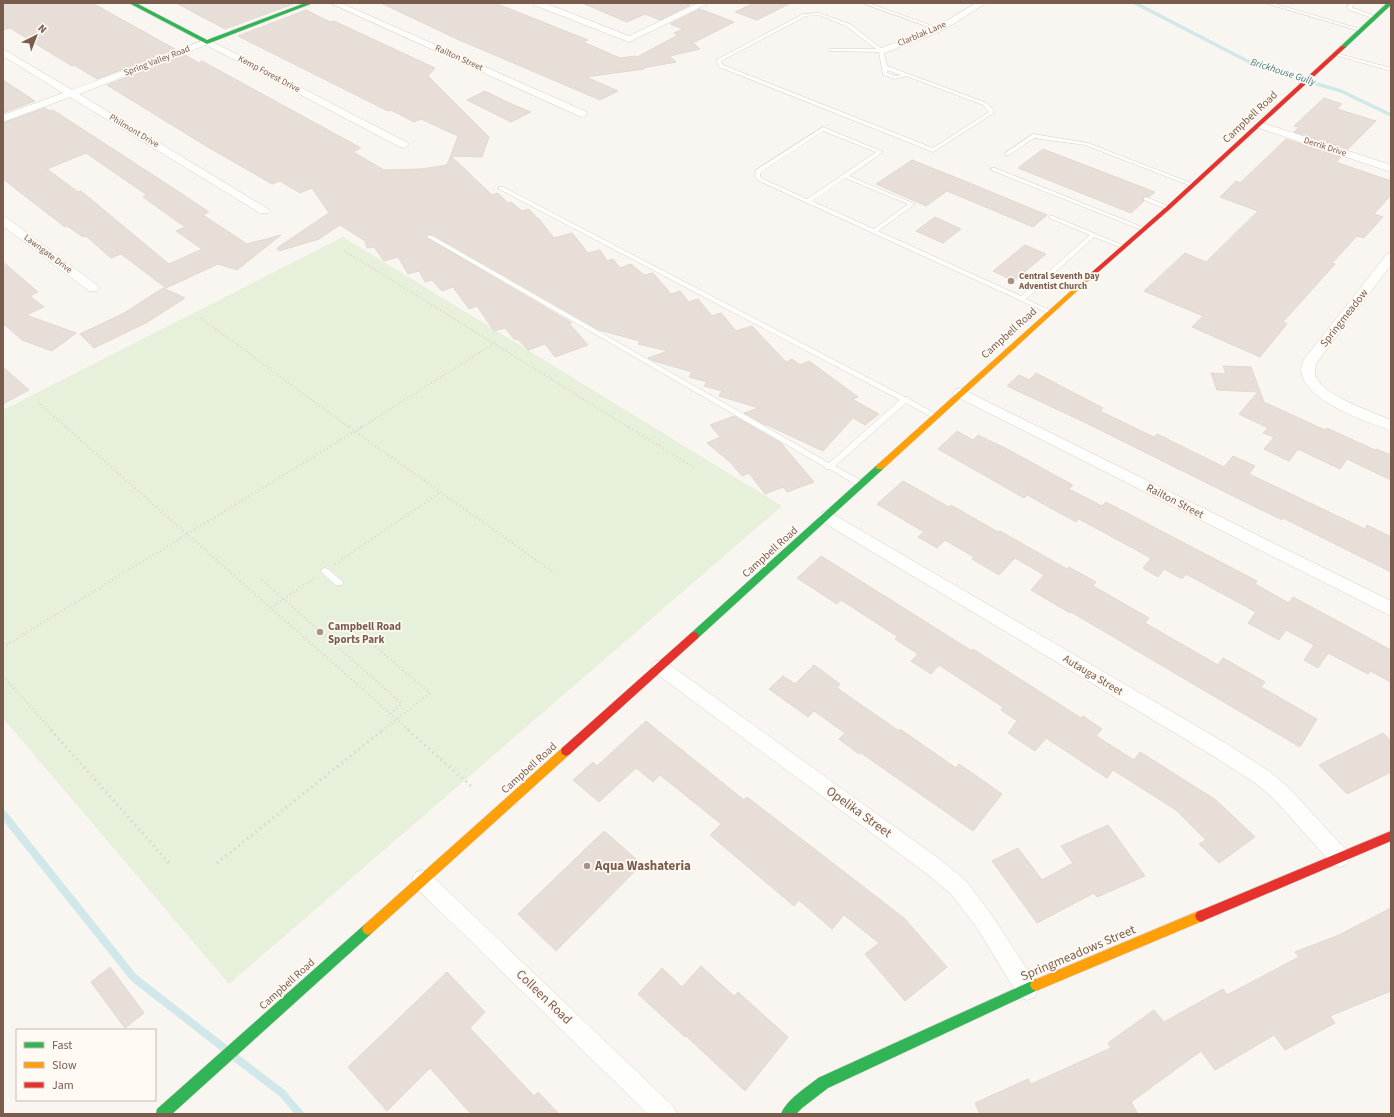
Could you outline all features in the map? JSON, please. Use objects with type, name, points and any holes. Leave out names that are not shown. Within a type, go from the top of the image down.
[{"type":"street","name":"Kemp Forest Drive","points":[[132,3],[404,145]]},
{"type":"street","name":"Spring Valley Road","points":[[3,118],[310,3]]},
{"type":"street","name":"Railton Street","points":[[334,3],[583,114]]},
{"type":"street","points":[[537,3],[629,39],[705,3]]},
{"type":"street","name":"Clarblak Lane","points":[[881,51],[939,29],[982,3]]},
{"type":"street","name":"Campbell Road","points":[[162,1114],[257,1027],[660,667],[1050,312],[1194,185],[1310,77],[1337,54],[1390,3]]},
{"type":"street","name":"Philmont Drive","points":[[3,52],[264,211]]},
{"type":"street","name":"Derrik Drive","points":[[1260,125],[1391,169]]},
{"type":"street","name":"Lawngate Drive","points":[[3,220],[92,288]]},
{"type":"street","name":"Springmeadow","points":[[1391,257],[1310,361],[1308,371],[1312,382],[1320,392],[1339,403],[1391,425]]},
{"type":"street","points":[[1377,274],[1391,279]]},
{"type":"street","name":"Railton Street","points":[[960,394],[1391,609]]},
{"type":"street","name":"Autauga Street","points":[[826,517],[1217,748],[1255,773],[1281,793],[1340,858]]},
{"type":"street","name":"Opelika Street","points":[[660,667],[934,867],[959,888],[984,921],[1027,989]]},
{"type":"street","name":"Springmeadows Street","points":[[787,1114],[797,1103],[823,1083],[1027,989],[1391,836]]},
{"type":"street","name":"Colleen Road","points":[[422,880],[665,1114]]},
{"type":"lane","points":[[864,3],[939,29]]},
{"type":"lane","points":[[1267,3],[1362,30]]},
{"type":"lane","points":[[1353,3],[1349,7],[1351,9],[1375,17]]},
{"type":"lane","points":[[820,14],[848,25],[881,51],[885,67],[985,104],[992,112],[933,150],[721,66],[718,60],[805,15],[820,14]]},
{"type":"lane","points":[[832,50],[881,51]]},
{"type":"lane","points":[[1337,54],[1391,70]]},
{"type":"lane","points":[[808,201],[880,152],[823,129],[758,171],[757,176],[761,180],[1050,312]]},
{"type":"lane","points":[[1007,154],[1033,136],[1086,144],[1194,185]]},
{"type":"lane","points":[[993,170],[1144,230]]},
{"type":"lane","points":[[845,176],[912,204],[875,231]]},
{"type":"lane","points":[[501,188],[936,416]]},
{"type":"lane","points":[[1146,199],[1168,208]]},
{"type":"lane","points":[[1051,217],[1124,247]]},
{"type":"lane","points":[[1022,299],[1093,235]]},
{"type":"lane","points":[[430,238],[861,484]]},
{"type":"lane","points":[[830,467],[906,399]]},
{"type":"lane","points":[[325,571],[339,583]]},
{"type":"path","points":[[345,251],[697,469]]},
{"type":"path","points":[[201,318],[355,431],[553,572]]},
{"type":"path","points":[[3,647],[355,431],[495,343]]},
{"type":"path","points":[[38,402],[471,786]]},
{"type":"path","points":[[270,608],[440,492]]},
{"type":"path","points":[[262,580],[400,702],[401,705],[390,715]]},
{"type":"path","points":[[217,863],[430,693],[363,636]]},
{"type":"path","points":[[3,676],[170,864]]},
{"type":"green space","name":"Campbell Road Sports Park","points":[[343,237],[782,506],[229,984],[3,718],[3,410]]},
{"type":"building","points":[[12,3],[92,3],[175,49],[97,79],[74,65],[72,66],[10,28],[3,30],[3,6]]},
{"type":"building","points":[[176,3],[291,3],[293,4],[225,29]]},
{"type":"building","points":[[381,3],[495,3],[588,40],[583,42],[620,58],[637,57],[678,35],[674,33],[683,29],[670,24],[700,9],[734,22],[695,42],[690,40],[700,49],[670,56],[676,62],[643,68],[644,69],[586,77],[618,91],[600,100],[457,39]]},
{"type":"building","points":[[582,3],[685,3],[690,5],[660,20],[645,14],[627,22]]},
{"type":"building","points":[[754,3],[791,3],[757,20],[735,12]]},
{"type":"building","points":[[306,10],[330,22],[334,21],[435,68],[428,76],[489,137],[482,157],[451,156],[492,195],[498,193],[508,203],[511,202],[522,211],[529,209],[554,238],[572,233],[588,253],[600,250],[607,261],[613,259],[620,268],[631,264],[644,275],[653,273],[671,294],[680,291],[689,302],[698,299],[712,316],[721,313],[736,331],[752,326],[786,362],[792,359],[800,365],[809,361],[858,397],[852,399],[879,414],[865,425],[853,418],[823,451],[765,425],[744,413],[759,408],[719,396],[722,391],[704,386],[707,382],[689,377],[692,372],[648,358],[668,351],[638,344],[640,341],[599,330],[433,235],[428,234],[426,237],[572,323],[568,322],[588,345],[555,357],[545,344],[528,350],[518,339],[515,340],[505,328],[494,331],[477,306],[469,309],[453,287],[442,291],[432,280],[425,282],[419,271],[408,274],[398,257],[384,261],[374,247],[367,248],[365,241],[340,225],[319,239],[279,251],[277,248],[329,213],[312,188],[300,193],[280,181],[272,184],[206,146],[107,85],[185,55],[199,63],[202,61],[361,148],[353,152],[384,170],[421,169],[447,165],[458,136],[421,119],[414,122],[391,110],[388,111],[238,36]]},
{"type":"building","points":[[3,80],[35,101],[3,113]]},
{"type":"building","points":[[485,91],[531,112],[511,122],[467,100]]},
{"type":"building","points":[[1324,98],[1342,104],[1337,109],[1376,121],[1348,149],[1294,132],[1299,127],[1294,126]]},
{"type":"building","points":[[45,108],[50,111],[53,110],[209,212],[203,215],[247,244],[281,235],[237,270],[218,264],[166,288],[121,254],[111,258],[86,236],[83,237],[67,226],[65,227],[3,179],[3,123]],"holes":[[[86,153],[147,195],[143,197],[185,227],[176,231],[202,249],[169,264],[81,191],[78,192],[47,169]]]},
{"type":"building","points":[[1286,139],[1341,157],[1336,162],[1391,181],[1391,195],[1374,214],[1383,217],[1364,238],[1357,236],[1332,263],[1335,264],[1283,322],[1287,324],[1260,357],[1192,327],[1203,316],[1144,291],[1185,253],[1206,262],[1258,211],[1220,197],[1236,181],[1240,183]]},
{"type":"building","points":[[1043,149],[1155,192],[1149,197],[1143,197],[1144,201],[1131,213],[1018,168]]},
{"type":"building","points":[[912,160],[1047,215],[1033,227],[947,191],[926,206],[876,184]]},
{"type":"building","points":[[935,217],[961,229],[943,243],[916,231]]},
{"type":"building","points":[[1025,245],[1046,254],[1014,281],[993,271]]},
{"type":"building","points":[[3,262],[38,292],[30,296],[44,307],[26,315],[76,333],[52,351],[22,340],[5,325],[3,326]]},
{"type":"building","points":[[163,288],[185,298],[146,323],[94,348],[80,334],[124,313]]},
{"type":"building","points":[[1223,366],[1251,367],[1264,402],[1325,430],[1327,428],[1375,450],[1376,449],[1391,455],[1391,480],[1347,459],[1340,469],[1298,449],[1289,461],[1264,449],[1274,437],[1263,433],[1268,428],[1239,414],[1258,392],[1217,390],[1211,373],[1226,374]]},
{"type":"building","points":[[3,367],[29,390],[3,404]]},
{"type":"building","points":[[1036,373],[1103,408],[1100,411],[1154,437],[1157,434],[1224,467],[1233,456],[1255,466],[1249,474],[1365,529],[1367,525],[1391,537],[1391,572],[1283,518],[1282,520],[1088,424],[1007,386],[1019,375],[1029,380]]},
{"type":"building","points":[[734,416],[781,443],[814,482],[787,492],[783,487],[765,494],[749,473],[742,476],[730,462],[707,443],[720,437],[710,425]]},
{"type":"building","points":[[957,431],[973,440],[978,435],[1009,450],[1073,485],[1069,489],[1102,506],[1106,502],[1257,581],[1255,584],[1289,603],[1293,597],[1391,650],[1391,682],[1370,671],[1368,674],[1328,653],[1318,668],[1304,660],[1314,645],[1286,630],[1279,640],[1248,623],[1256,612],[1186,574],[1182,579],[1164,569],[1158,577],[1143,568],[1151,558],[1079,519],[1076,522],[1027,495],[1024,498],[938,449]]},
{"type":"building","points":[[903,481],[949,507],[951,505],[998,532],[1000,531],[1067,569],[1069,567],[1096,582],[1093,586],[1149,618],[1145,623],[1218,665],[1223,658],[1265,682],[1261,687],[1317,719],[1300,747],[1031,590],[1044,575],[1015,558],[999,575],[972,559],[974,557],[945,540],[937,548],[918,537],[924,532],[877,504]]},
{"type":"building","points":[[821,556],[972,651],[973,649],[1081,718],[1083,716],[1102,729],[1096,736],[1134,760],[1140,752],[1216,800],[1255,837],[1219,863],[1199,844],[1206,840],[1176,810],[1113,770],[1107,778],[1046,738],[1035,751],[1008,733],[1017,721],[1001,710],[1003,707],[939,665],[931,674],[911,661],[918,654],[895,639],[898,637],[841,600],[837,604],[797,578]]},
{"type":"building","points":[[814,665],[840,684],[837,688],[899,731],[900,729],[956,768],[959,764],[1002,794],[973,831],[839,739],[845,733],[814,711],[808,717],[769,689],[783,676],[795,684]]},
{"type":"building","points":[[646,721],[744,800],[747,797],[904,918],[947,967],[905,1001],[865,954],[879,943],[844,915],[832,929],[799,900],[794,906],[710,835],[721,824],[660,775],[653,782],[636,768],[599,802],[573,780],[593,762],[597,766]]},
{"type":"building","points":[[1383,733],[1391,741],[1391,772],[1347,794],[1319,765]]},
{"type":"building","points":[[1108,825],[1145,876],[1097,897],[1094,893],[1037,923],[992,861],[1018,848],[1042,880],[1073,863],[1061,846]]},
{"type":"building","points":[[604,831],[642,864],[556,951],[518,914]]},
{"type":"building","points":[[1391,908],[1391,991],[1330,1016],[1335,1023],[1285,1050],[1274,1035],[1215,1070],[1201,1051],[1131,1102],[1138,1114],[980,1114],[975,1103],[1028,1079],[1031,1084],[1111,1048],[1108,1043],[1154,1010],[1164,1022],[1223,989],[1227,995],[1299,957],[1295,952],[1339,935]]},
{"type":"building","points":[[701,966],[734,996],[738,992],[788,1037],[745,1091],[638,994],[662,968],[682,987]]},
{"type":"building","points":[[110,967],[144,1013],[125,1028],[91,982]]},
{"type":"building","points":[[447,972],[485,1012],[470,1028],[534,1096],[538,1092],[559,1114],[471,1114],[430,1068],[387,1111],[348,1067]]},
{"type":"waterway","name":"Brickhouse Gully","points":[[1135,3],[1259,67],[1341,91],[1391,115]]},
{"type":"waterway","points":[[3,814],[134,978],[224,1048]]},
{"type":"waterway","points":[[236,1058],[282,1093],[300,1114]]},
{"type":"traffic: fast","points":[[132,3],[207,42],[310,3]]},
{"type":"traffic: fast","points":[[1343,47],[1390,3]]},
{"type":"traffic: fast","points":[[694,636],[880,467]]},
{"type":"traffic: fast","points":[[162,1114],[368,929]]},
{"type":"traffic: fast","points":[[787,1114],[797,1103],[823,1083],[1036,985]]},
{"type":"traffic: slow","points":[[880,467],[1086,280]]},
{"type":"traffic: slow","points":[[368,929],[566,751]]},
{"type":"traffic: slow","points":[[1036,985],[1201,916]]},
{"type":"traffic: jam","points":[[1086,280],[1168,208],[1343,47]]},
{"type":"traffic: jam","points":[[566,751],[694,636]]},
{"type":"traffic: jam","points":[[1201,916],[1391,836]]},
{"type":"place","name":"Central Seventh Day Adventist Church","points":[[1011,281]]},
{"type":"place","name":"Campbell Road Sports Park","points":[[320,632]]},
{"type":"place","name":"Aqua Washateria","points":[[587,866]]}]
